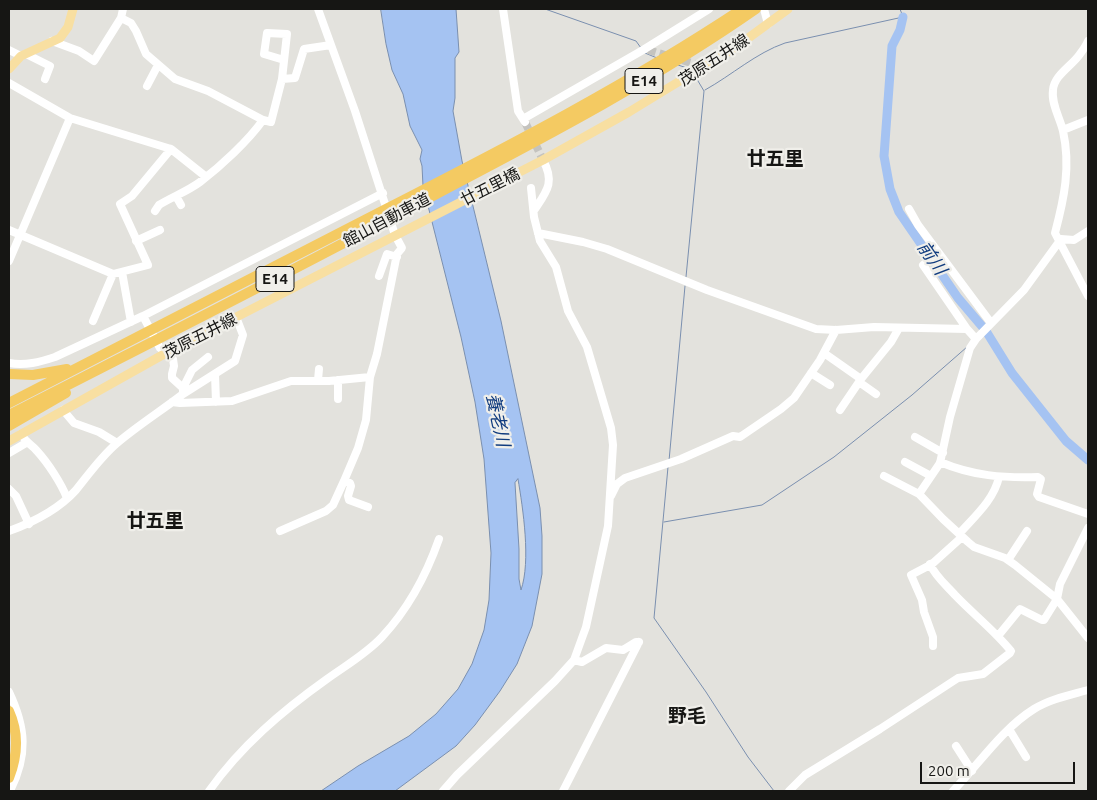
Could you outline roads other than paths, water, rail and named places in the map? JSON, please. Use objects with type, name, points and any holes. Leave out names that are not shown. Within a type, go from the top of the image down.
[{"type":"highway","name":"館山自動車道","points":[[9,415],[382,223],[538,135],[743,11],[756,9]]},
{"type":"highway","name":"館山自動車道","points":[[9,403],[376,214],[538,135]]},
{"type":"highway","points":[[9,426],[128,358],[144,346]]},
{"type":"highway","points":[[9,374],[33,375],[76,368]]},
{"type":"highway","points":[[9,711],[17,743],[9,778]]},
{"type":"main road","points":[[9,69],[24,55],[60,38],[65,32],[73,9]]},
{"type":"main road","name":"茂原五井線","points":[[532,165],[629,112],[698,66],[736,47],[788,9]]},
{"type":"main road","name":"廿五里橋","points":[[395,236],[532,165]]},
{"type":"main road","name":"茂原五井線","points":[[9,442],[62,410],[166,353],[395,236]]},
{"type":"street","points":[[52,42],[79,51],[94,61],[121,18],[123,9]]},
{"type":"street","points":[[280,531],[330,508],[344,481],[358,448],[366,420],[370,377],[377,354],[397,257],[402,248],[395,236],[383,193],[318,9]]},
{"type":"street","points":[[503,9],[518,112],[524,121],[647,49],[709,9]]},
{"type":"street","points":[[764,9],[768,24]]},
{"type":"street","points":[[121,18],[131,23],[146,54],[175,79],[208,92],[263,120],[271,122],[282,80],[284,60]]},
{"type":"street","points":[[1088,41],[1080,56],[1056,82],[1053,90],[1053,100],[1063,130],[1068,157],[1064,200],[1055,233],[1088,296]]},
{"type":"street","points":[[282,80],[295,78],[304,49],[331,45]]},
{"type":"street","points":[[9,50],[50,66],[45,80]]},
{"type":"street","points":[[147,86],[158,64]]},
{"type":"street","points":[[9,83],[70,118],[171,149],[206,176]]},
{"type":"street","points":[[9,261],[70,118]]},
{"type":"street","points":[[155,212],[159,205],[200,182],[222,164],[243,142],[250,138],[263,120]]},
{"type":"street","points":[[1063,130],[1088,120]]},
{"type":"street","points":[[9,230],[113,274],[148,265],[120,204],[132,196],[171,149]]},
{"type":"street","points":[[535,209],[548,189],[550,178],[544,160]]},
{"type":"street","points":[[531,188],[538,233],[543,246],[556,267],[568,310],[587,347],[611,428],[613,445],[608,526],[580,663],[559,684]]},
{"type":"street","points":[[9,363],[41,362],[55,357],[143,316],[383,193]]},
{"type":"street","points":[[176,196],[181,205]]},
{"type":"street","points":[[908,209],[991,322]]},
{"type":"street","points":[[136,241],[160,230]]},
{"type":"street","points":[[919,494],[940,462],[968,352],[976,339],[1024,290],[1061,238],[1078,239],[1088,231]]},
{"type":"street","points":[[538,233],[607,249],[707,290],[816,329],[836,330],[874,327],[968,329]]},
{"type":"street","points":[[938,253],[923,265],[976,339]]},
{"type":"street","points":[[380,276],[387,254],[397,257]]},
{"type":"street","points":[[122,272],[131,322]]},
{"type":"street","points":[[92,321],[113,274]]},
{"type":"street","points":[[143,316],[160,348],[174,362],[172,378],[183,391]]},
{"type":"street","points":[[9,532],[28,524],[58,507],[75,490],[100,458],[132,430],[172,402],[183,391],[235,361],[243,335],[236,317]]},
{"type":"street","points":[[840,410],[891,342],[899,328]]},
{"type":"street","points":[[610,500],[617,484],[625,478],[681,459],[733,436],[740,437],[782,409],[794,398],[824,353],[836,330]]},
{"type":"street","points":[[824,353],[876,394]]},
{"type":"street","points":[[183,391],[192,370],[208,357]]},
{"type":"street","points":[[318,380],[319,369]]},
{"type":"street","points":[[811,373],[830,385]]},
{"type":"street","points":[[215,374],[216,402]]},
{"type":"street","points":[[172,402],[180,404],[232,401],[291,381],[370,377]]},
{"type":"street","points":[[338,380],[338,400]]},
{"type":"street","points":[[62,410],[74,423],[99,432],[117,443]]},
{"type":"street","points":[[21,434],[26,443],[36,450],[63,488],[67,498]]},
{"type":"street","points":[[915,436],[943,452]]},
{"type":"street","points":[[9,453],[26,443]]},
{"type":"street","points":[[905,462],[932,476]]},
{"type":"street","points":[[940,462],[953,468],[999,477],[1038,477],[1041,480],[1036,494],[1039,497],[1088,514]]},
{"type":"street","points":[[884,476],[919,494],[960,535],[974,546],[1008,560],[1057,599],[1088,638]]},
{"type":"street","points":[[933,646],[933,637],[912,575],[930,564],[960,535],[989,499],[999,477]]},
{"type":"street","points":[[344,481],[351,486],[348,496],[349,500],[368,507]]},
{"type":"street","points":[[9,489],[16,496],[28,524]]},
{"type":"street","points":[[998,636],[1020,609],[1044,620],[1057,599],[1060,584],[1088,528]]},
{"type":"street","points":[[1008,560],[1027,531]]},
{"type":"street","points":[[209,791],[230,762],[274,720],[325,676],[378,641],[399,617],[418,588],[438,540]]},
{"type":"street","points":[[789,791],[805,775],[958,678],[983,674],[1010,653],[1011,651],[998,636],[944,583],[930,564]]},
{"type":"street","points":[[443,791],[470,762],[555,681],[580,663],[606,648],[623,650],[639,642],[563,791]]},
{"type":"street","points":[[953,791],[1009,729],[1035,708],[1088,690]]},
{"type":"street","points":[[9,692],[17,709],[23,732],[23,755],[17,777],[10,791]]},
{"type":"street","points":[[1009,729],[1026,757]]},
{"type":"street","points":[[956,746],[972,771]]},
{"type":"water","name":"養老川","points":[[381,9],[456,9],[459,52],[455,58],[455,98],[453,111],[462,161],[501,321],[540,508],[542,574],[532,626],[517,664],[475,725],[456,746],[395,791],[321,791],[358,766],[409,736],[436,714],[458,689],[472,664],[484,630],[489,600],[491,553],[484,459],[475,402],[461,337],[423,186],[420,159],[422,150],[410,126],[403,94],[392,70]],"holes":[[[518,479],[526,550],[521,590],[515,483]]]},
{"type":"waterway","points":[[545,9],[636,41],[641,48]]},
{"type":"waterway","points":[[705,90],[774,47],[903,17],[900,9]]},
{"type":"waterway","name":"前川","points":[[903,17],[900,30],[892,46],[884,156],[890,189],[899,212],[958,298],[986,331],[1012,373],[1066,441],[1088,460]]},
{"type":"waterway","points":[[645,53],[657,58]]},
{"type":"waterway","points":[[678,65],[690,69]]},
{"type":"waterway","points":[[686,277],[704,91],[695,76]]},
{"type":"waterway","points":[[669,461],[685,286]]},
{"type":"waterway","points":[[664,522],[762,505],[834,457],[912,395],[967,347]]},
{"type":"waterway","points":[[668,467],[654,618],[706,692],[748,757],[774,791]]},
{"type":"tunnel","points":[[648,50],[695,64]]},
{"type":"tunnel","points":[[525,122],[543,160]]},
{"type":"district","name":"廿五里","points":[[775,159]]},
{"type":"district","name":"廿五里","points":[[155,521]]},
{"type":"district","name":"野毛","points":[[687,716]]}]
